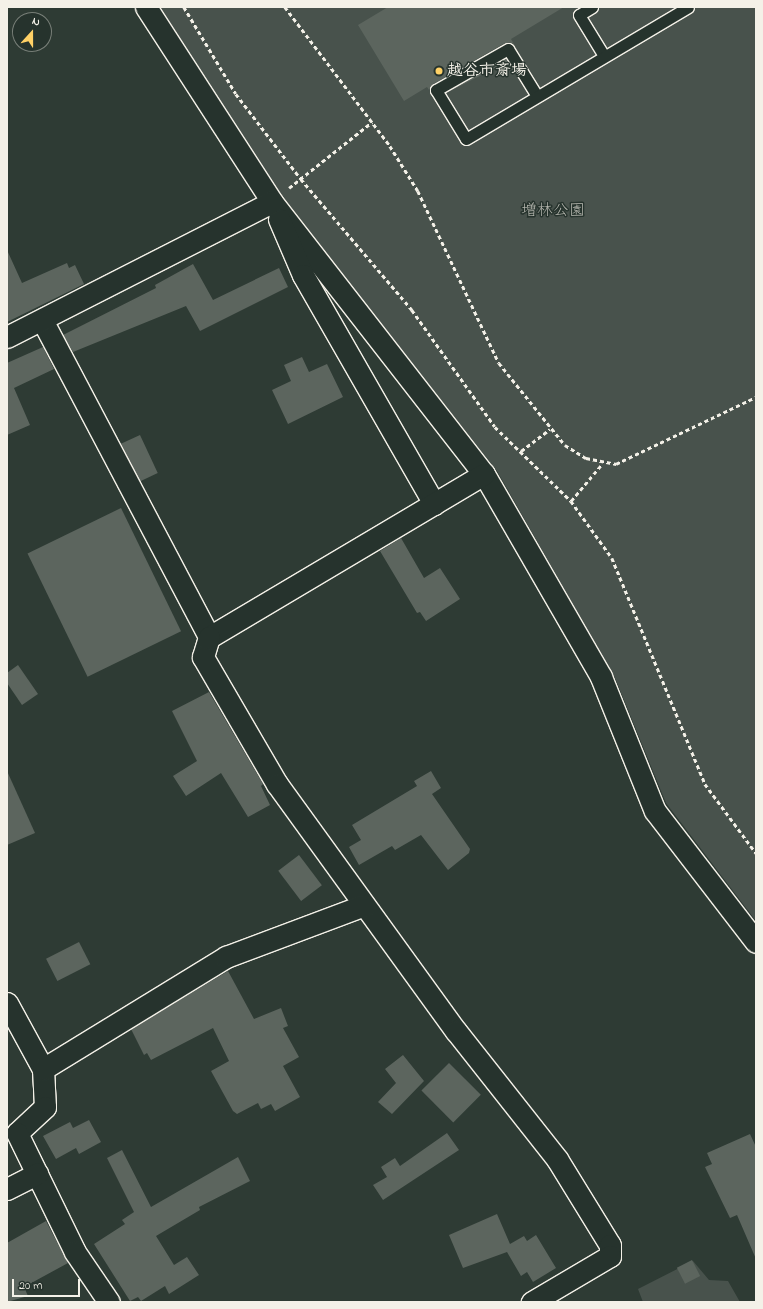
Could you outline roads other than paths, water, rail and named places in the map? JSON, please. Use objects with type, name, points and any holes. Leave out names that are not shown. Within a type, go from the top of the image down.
[{"type":"street","points":[[146,7],[272,202],[484,474],[601,677],[655,811],[756,942]]},
{"type":"street","points":[[7,337],[272,202]]},
{"type":"street","points":[[272,202],[303,275],[434,504]]},
{"type":"street","points":[[42,320],[209,637]]},
{"type":"street","points":[[484,474],[209,637],[203,657],[277,784],[456,1031],[557,1159],[610,1245],[610,1256],[532,1302]]},
{"type":"street","points":[[42,1069],[226,957],[364,905]]},
{"type":"street","points":[[7,1003],[42,1069],[45,1106],[17,1133],[75,1252],[109,1302]]},
{"type":"street","points":[[7,1189],[37,1174]]},
{"type":"lane","points":[[592,7],[579,15],[604,56]]},
{"type":"lane","points":[[537,96],[508,49],[436,90],[466,139],[688,7]]},
{"type":"place","name":"越谷市斎場","points":[[439,71]]},
{"type":"park label","name":"増林公園","points":[[553,211]]}]
